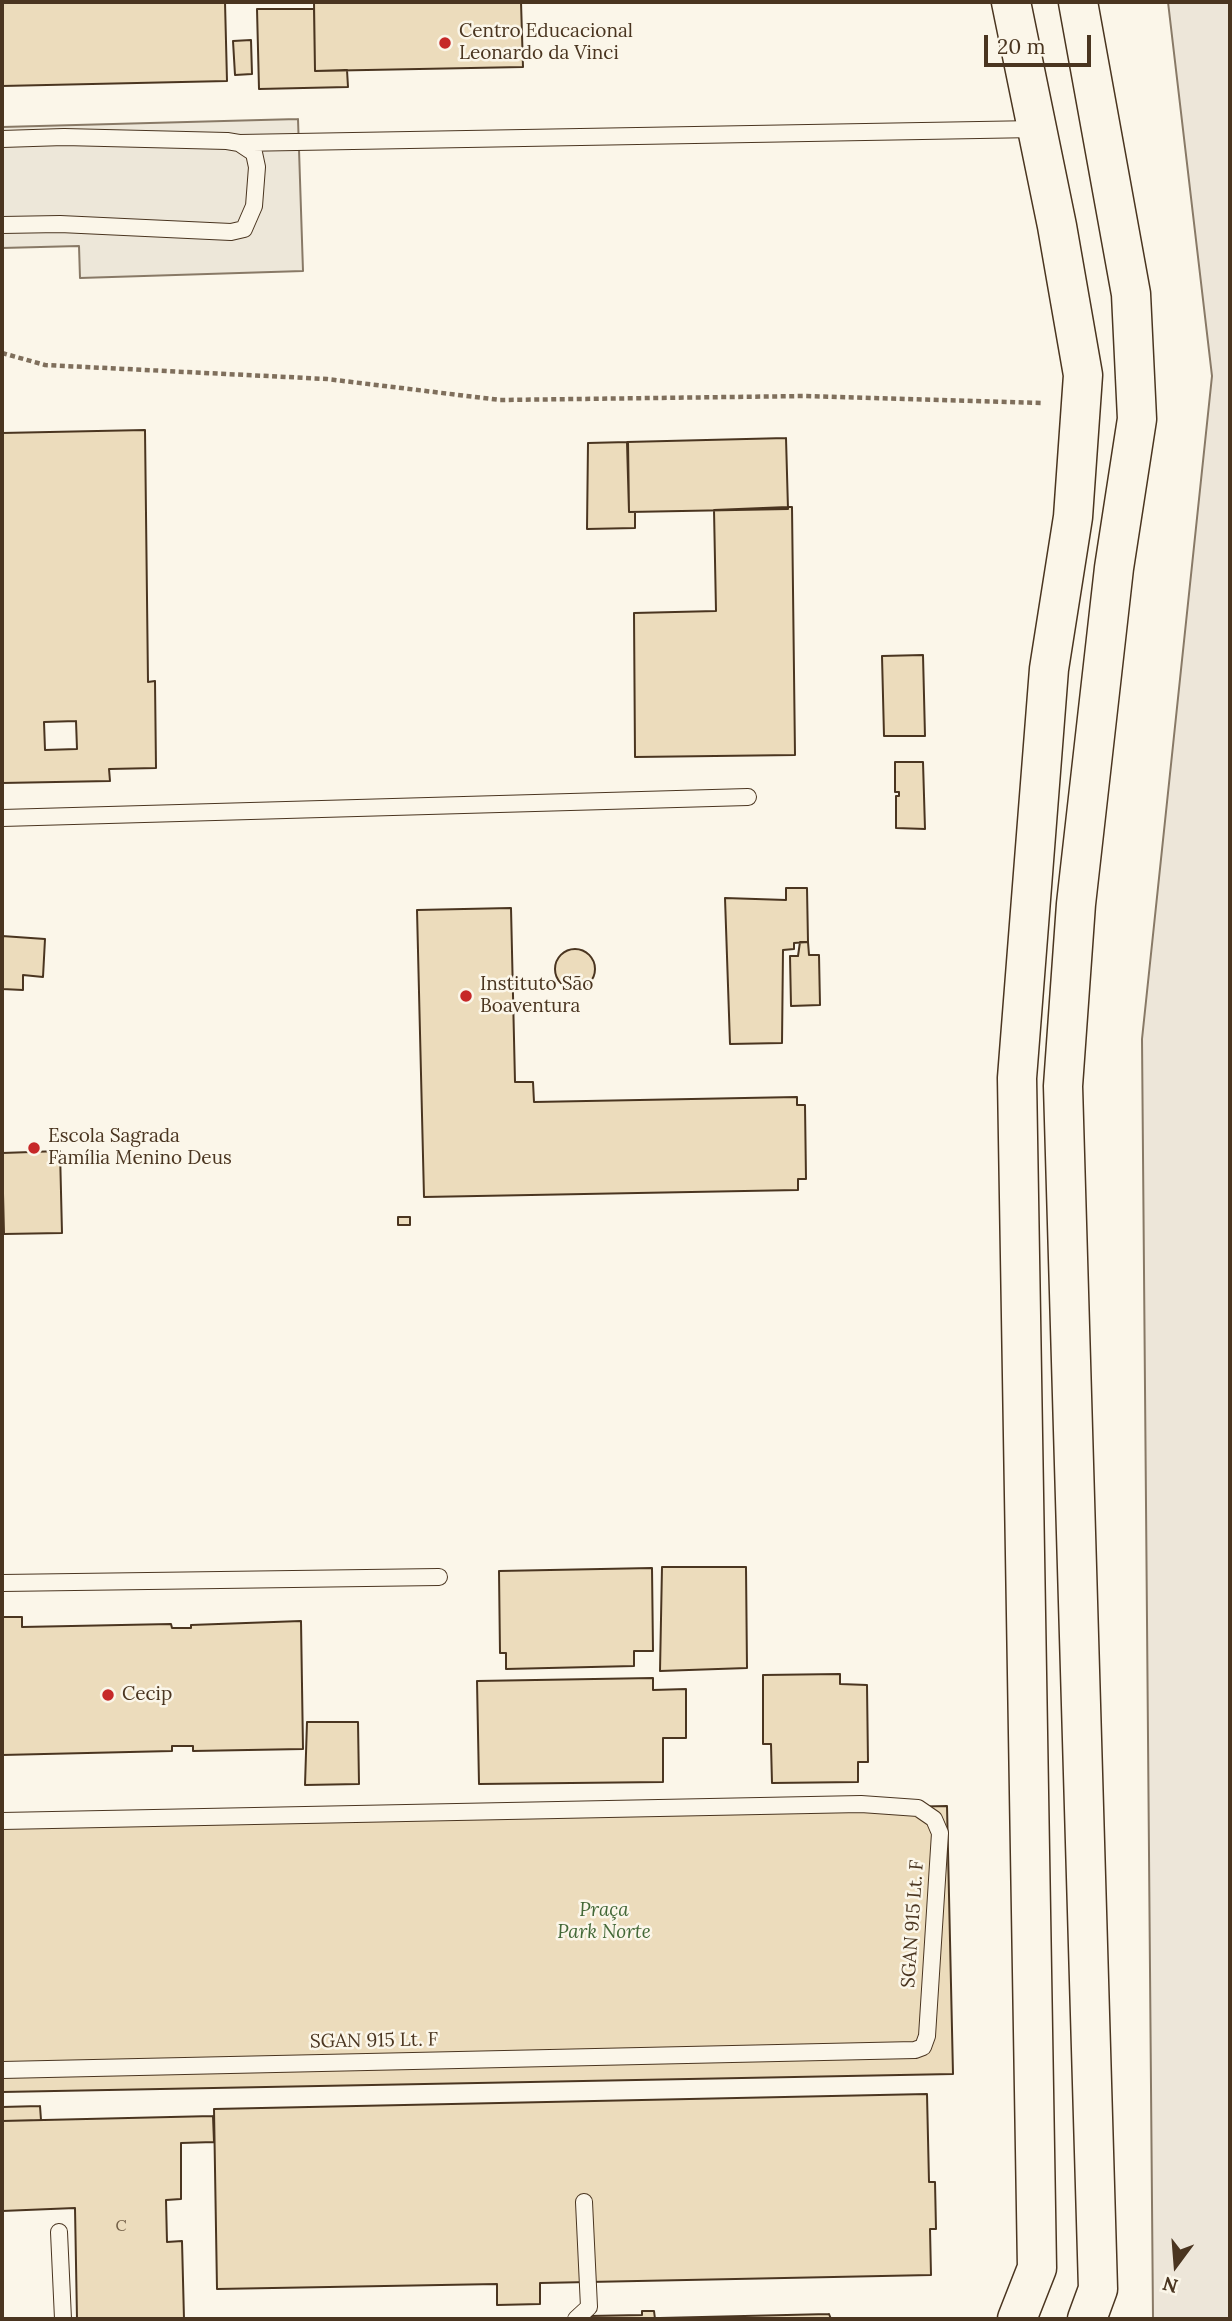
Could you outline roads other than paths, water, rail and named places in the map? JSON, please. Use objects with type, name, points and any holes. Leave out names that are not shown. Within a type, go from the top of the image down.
[{"type":"street","points":[[1011,2],[1083,375],[1073,517],[1049,669],[1017,1078],[1037,2269],[1017,2319]]},
{"type":"street","points":[[1078,2],[1130,294],[1137,419],[1114,568],[1079,877],[1063,1086],[1098,2289],[1087,2319]]},
{"type":"lane","points":[[2,139],[64,137],[239,143],[1036,129]]},
{"type":"lane","points":[[2,225],[60,224],[231,232],[244,229],[254,206],[257,167],[254,153],[239,143]]},
{"type":"lane","points":[[2,818],[748,797]]},
{"type":"lane","points":[[2,1583],[439,1577]]},
{"type":"lane","name":"SGAN 915 Lt. F","points":[[2,1821],[861,1804],[918,1808],[934,1819],[940,1833],[927,2036],[923,2047],[915,2050],[2,2070]]},
{"type":"lane","points":[[576,2319],[589,2307],[584,2202]]},
{"type":"lane","points":[[59,2232],[63,2319]]},
{"type":"place","name":"Centro Educacional Leonardo da Vinci","points":[[445,43]]},
{"type":"place","name":"Instituto São Boaventura","points":[[466,996]]},
{"type":"place","name":"Escola Sagrada Família Menino Deus","points":[[34,1148]]},
{"type":"place","name":"Cecip","points":[[108,1695]]},
{"type":"park label","name":"Praça Park Norte","points":[[604,1922]]}]
